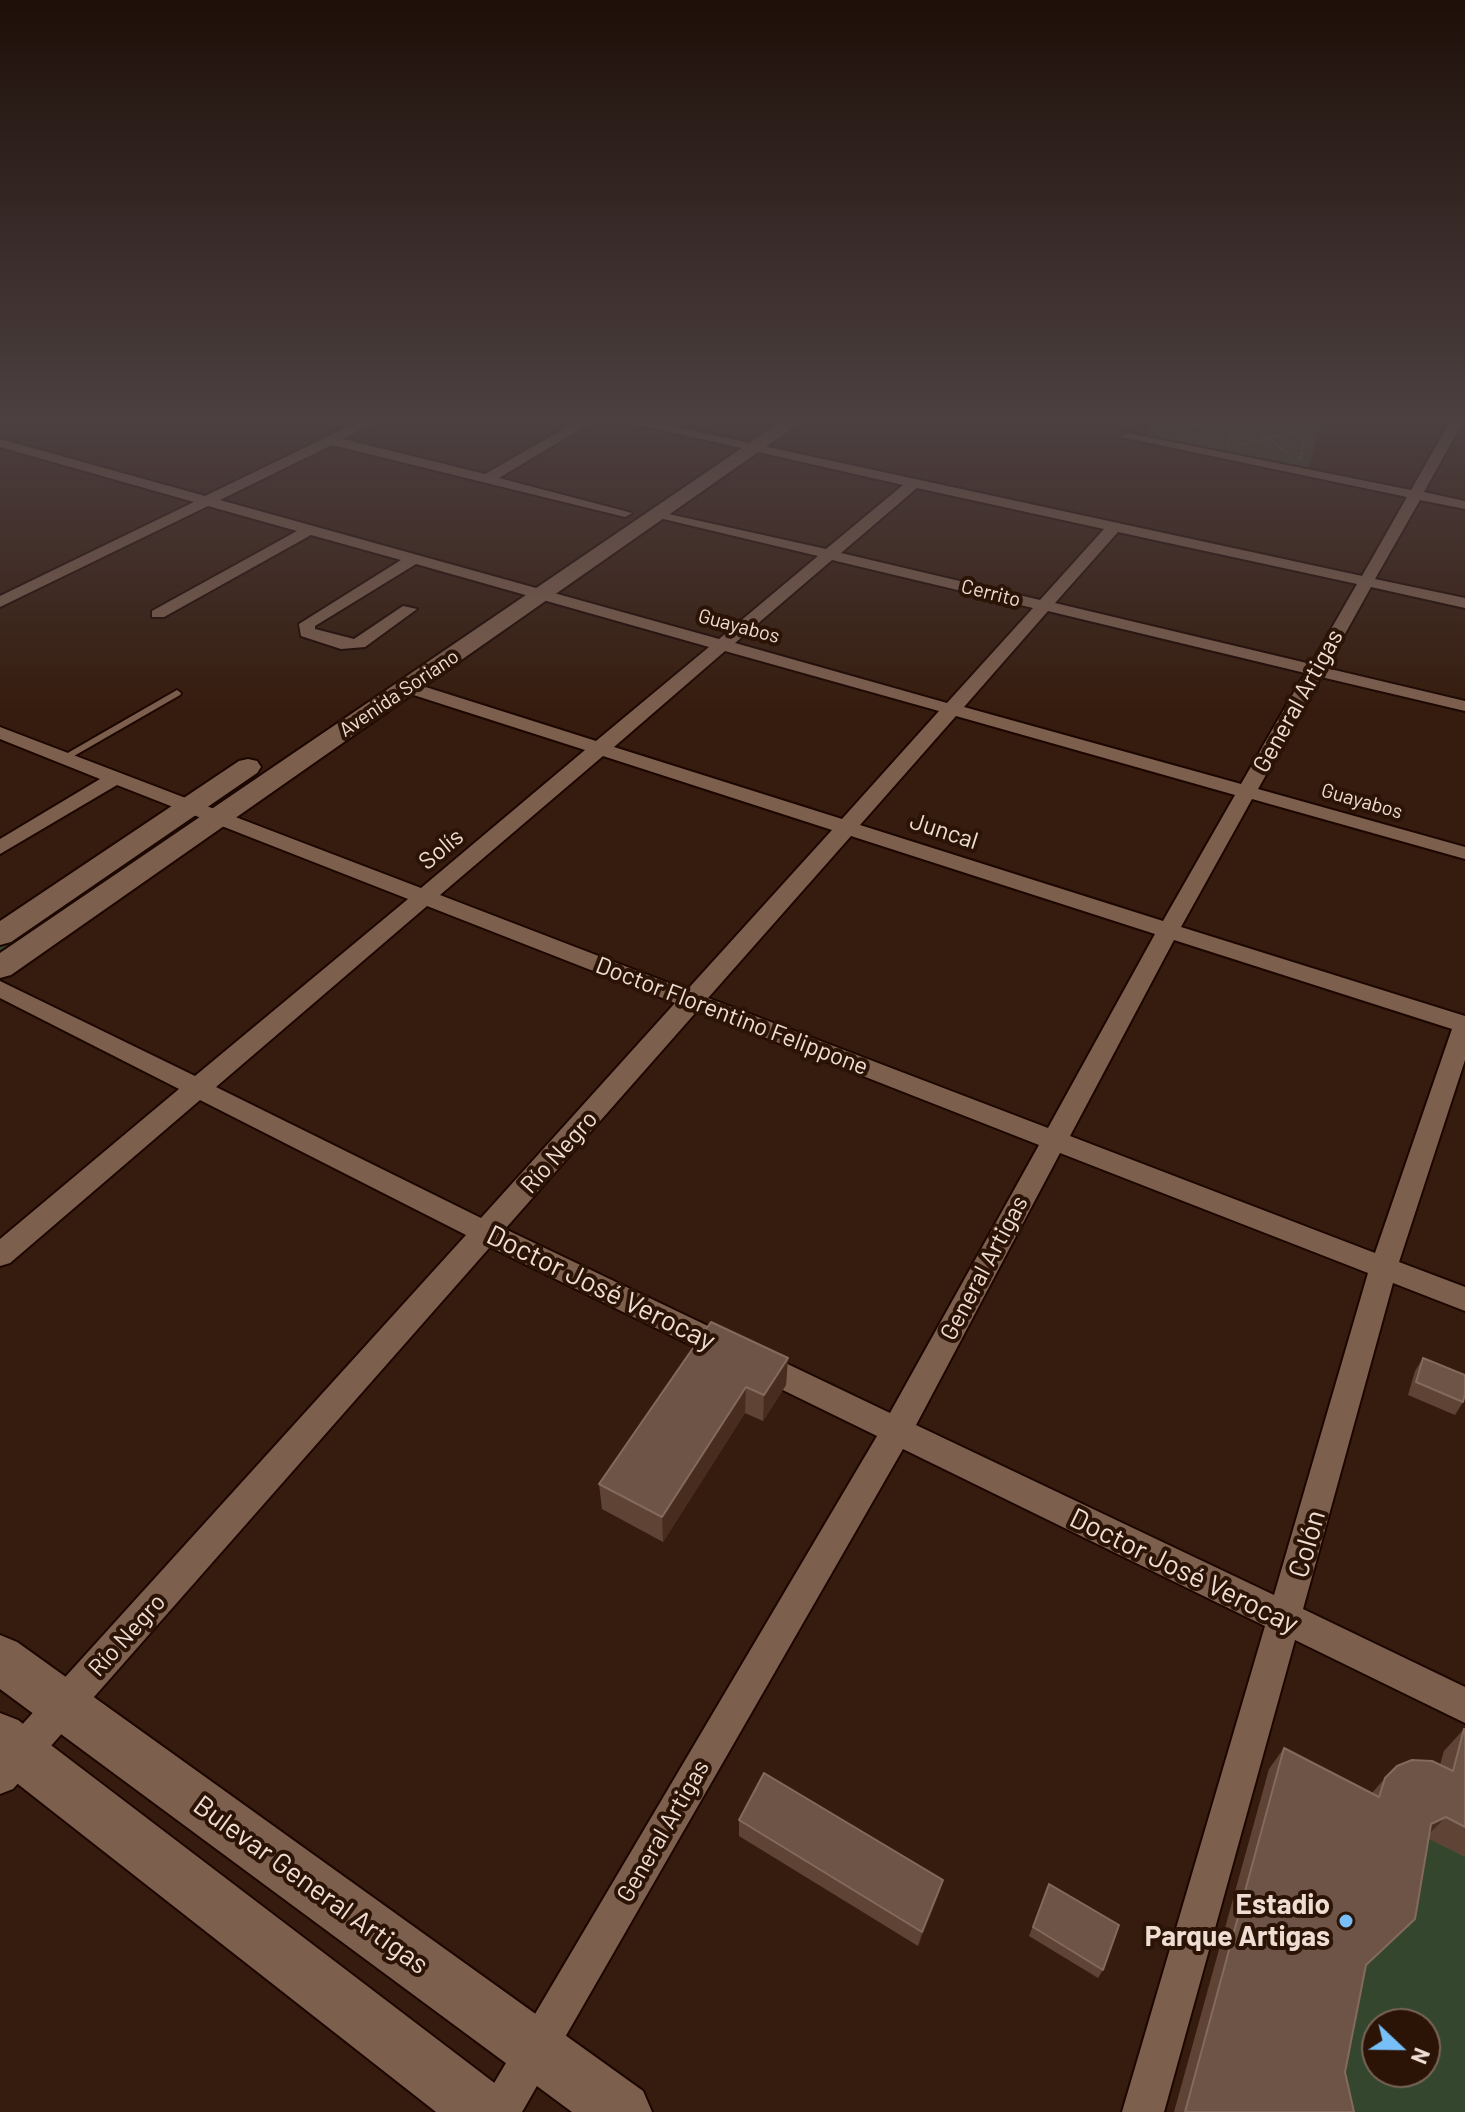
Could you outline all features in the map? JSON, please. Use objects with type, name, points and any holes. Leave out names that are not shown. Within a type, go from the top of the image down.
[{"type":"street","points":[[0,602],[173,517]]},
{"type":"street","name":"Guayabos","points":[[261,517],[1465,853]]},
{"type":"street","name":"Avenida Soriano","points":[[0,935],[620,517]]},
{"type":"street","name":"Avenida Soriano","points":[[0,968],[656,517]]},
{"type":"street","name":"Cerrito","points":[[671,517],[1465,706]]},
{"type":"street","name":"Solís","points":[[0,1255],[605,748],[875,517]]},
{"type":"street","points":[[1077,517],[1465,603]]},
{"type":"street","name":"General Artigas","points":[[498,2112],[896,1432],[1167,932],[1403,517]]},
{"type":"street","name":"Río Negro","points":[[7,1756],[64,1705],[1116,525]]},
{"type":"street","points":[[158,614],[309,530]]},
{"type":"street","points":[[409,609],[359,643],[347,645],[307,632],[307,624],[414,559]]},
{"type":"street","name":"Juncal","points":[[407,687],[605,748],[1167,932],[1465,1024]]},
{"type":"street","name":"Doctor Florentino Felippone","points":[[0,733],[1465,1299]]},
{"type":"street","points":[[0,848],[115,778]]},
{"type":"street","name":"Doctor José Verocay","points":[[0,989],[487,1233],[1465,1705]]},
{"type":"street","name":"Colón","points":[[1143,2112],[1286,1620],[1384,1267],[1465,1024]]},
{"type":"street","name":"Bulevar General Artigas","points":[[0,1659],[622,2112]]},
{"type":"street","points":[[7,1756],[484,2112]]},
{"type":"lane","points":[[64,758],[177,693]]},
{"type":"green space","points":[[173,828],[183,832],[0,959],[0,947]]},
{"type":"green space","name":"Estadio Parque Artigas","points":[[1444,1751],[1465,1761],[1465,2112],[1174,2112],[1361,1817],[1433,1791]]},
{"type":"building","points":[[711,1322],[788,1358],[764,1395],[746,1387],[662,1517],[599,1484]]},
{"type":"building","points":[[1423,1358],[1465,1375],[1463,1402],[1416,1382]]},
{"type":"building","name":"Estadio Parque Artigas","points":[[1464,1729],[1465,1827],[1446,1817],[1431,1824],[1415,1919],[1366,1965],[1345,2072],[1354,2112],[1185,2112],[1284,1748],[1379,1797],[1385,1778],[1397,1766],[1412,1760],[1432,1761],[1453,1771]]},
{"type":"building","points":[[764,1773],[943,1880],[922,1932],[739,1820]]},
{"type":"building","points":[[1049,1884],[1119,1925],[1103,1970],[1033,1927]]},
{"type":"place","name":"Estadio Parque Artigas","points":[[1346,1921]]}]
